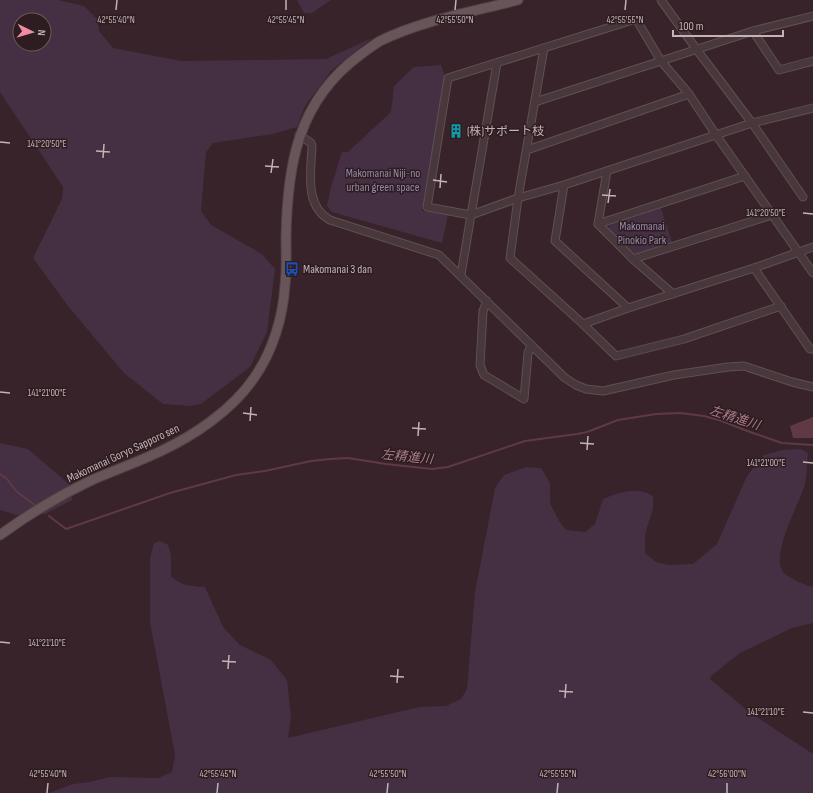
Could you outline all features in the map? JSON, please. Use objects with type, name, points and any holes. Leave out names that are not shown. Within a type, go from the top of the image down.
[{"type":"main road","name":"Makomanai Goryo Sapporo sen","points":[[0,535],[65,494],[160,452],[203,427],[219,416],[240,396],[255,377],[269,352],[280,319],[285,285],[286,217],[290,178],[299,135],[310,112],[322,93],[335,77],[349,63],[378,42],[420,25],[518,0]]},
{"type":"street","points":[[661,0],[752,122],[803,197]]},
{"type":"street","points":[[535,102],[754,31],[813,16]]},
{"type":"street","points":[[813,108],[752,122],[716,135],[564,185],[518,198],[471,215],[427,207],[448,78],[636,19],[661,61],[690,94],[716,135],[813,273]]},
{"type":"street","points":[[754,31],[779,70],[813,61]]},
{"type":"street","points":[[544,48],[518,198],[510,258],[616,356],[684,339],[781,306]]},
{"type":"street","points":[[461,275],[497,63]]},
{"type":"street","points":[[527,150],[690,94]]},
{"type":"street","points":[[299,135],[311,143],[312,146],[311,191],[313,200],[323,216],[330,220],[439,254],[565,378],[576,386],[603,391],[674,375],[744,366],[792,382],[813,387]]},
{"type":"street","points":[[598,224],[606,171]]},
{"type":"street","points":[[598,224],[745,176]]},
{"type":"street","points":[[564,185],[555,241],[628,308]]},
{"type":"street","points":[[633,259],[772,215]]},
{"type":"street","points":[[598,224],[633,259],[673,294]]},
{"type":"street","points":[[583,324],[813,248]]},
{"type":"street","points":[[754,268],[810,349],[813,349]]},
{"type":"street","points":[[487,301],[483,311],[480,365],[484,375],[524,399],[528,353],[531,344]]},
{"type":"green space","points":[[0,0],[58,0],[84,6],[97,19],[99,31],[113,48],[181,61],[326,59],[372,38],[331,71],[305,106],[297,127],[273,134],[213,143],[206,152],[201,211],[211,225],[262,254],[275,269],[267,332],[250,367],[201,404],[190,406],[163,404],[124,373],[68,306],[33,258],[62,199],[63,187],[0,92]]},
{"type":"green space","points":[[297,0],[331,0],[312,13],[304,13]]},
{"type":"green space","name":"Makomanai Niji-no urban green space","points":[[441,65],[445,77],[422,211],[448,215],[442,243],[332,212],[327,206],[331,187],[342,152],[348,152],[391,112],[394,86],[414,67]]},
{"type":"green space","name":"Makomanai Pinokio Park","points":[[661,208],[672,242],[635,254],[608,229],[610,225]]},
{"type":"green space","points":[[0,443],[28,449],[71,486],[72,500],[45,514],[16,515],[0,510]]},
{"type":"green space","points":[[801,449],[808,453],[806,480],[787,528],[780,553],[780,564],[783,572],[789,577],[813,587],[813,623],[792,628],[740,653],[711,676],[710,679],[749,712],[813,754],[813,793],[49,793],[73,784],[110,777],[158,778],[172,772],[175,755],[150,622],[150,558],[154,543],[160,541],[168,545],[171,555],[171,576],[183,584],[205,587],[223,627],[240,645],[271,660],[287,680],[291,717],[288,738],[419,707],[446,706],[461,699],[467,689],[475,592],[495,488],[504,475],[526,467],[541,468],[550,483],[550,503],[559,521],[566,530],[585,532],[595,524],[603,499],[628,491],[641,491],[647,493],[653,496],[653,509],[645,534],[645,553],[656,562],[669,565],[693,564],[717,544],[747,476],[764,455],[782,450]]},
{"type":"shaded area","points":[[813,417],[813,438],[793,438],[790,426]]},
{"type":"waterway","name":"左精進川","points":[[49,516],[66,529],[170,493],[236,475],[265,471],[311,461],[348,458],[432,469],[448,467],[525,441],[587,432],[618,420],[656,414],[680,413],[704,416],[782,443],[813,445]]},
{"type":"waterway","name":"左精進川","points":[[0,474],[7,479],[16,491],[36,506]]},
{"type":"place","name":"(株)サポート枝","points":[[456,131]]},
{"type":"place","name":"Makomanai 3 dan","points":[[292,269]]}]
